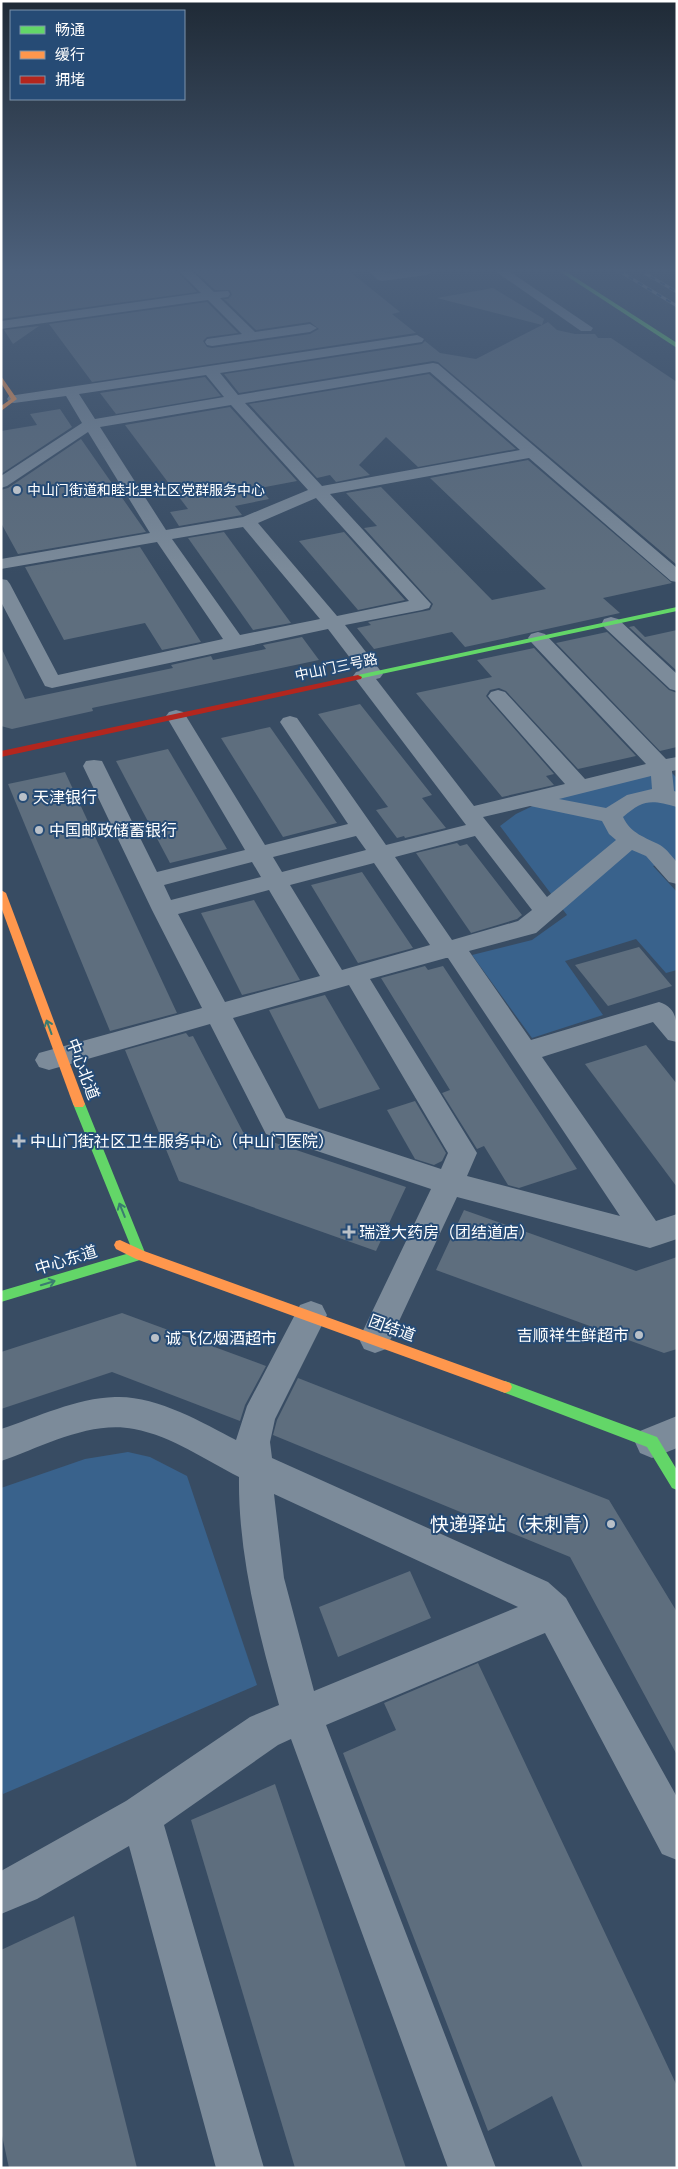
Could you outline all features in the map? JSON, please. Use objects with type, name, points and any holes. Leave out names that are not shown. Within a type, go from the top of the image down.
[{"type":"street","points":[[1,408],[14,399],[195,372]]},
{"type":"street","points":[[1,584],[52,682],[422,604],[233,399],[212,372]]},
{"type":"street","points":[[1,483],[91,424],[400,372]]},
{"type":"street","points":[[438,372],[677,576]]},
{"type":"street","points":[[1,378],[14,399]]},
{"type":"street","points":[[70,391],[161,536],[235,642]]},
{"type":"street","points":[[1,564],[247,520],[319,491],[532,453]]},
{"type":"street","points":[[247,520],[332,622],[368,675],[475,821],[546,912]]},
{"type":"street","name":"中山门三号路","points":[[1,754],[677,609]]},
{"type":"street","points":[[611,623],[677,685]]},
{"type":"street","points":[[538,638],[669,765],[670,798],[648,794],[630,800],[611,816]]},
{"type":"street","points":[[498,696],[579,786]]},
{"type":"street","points":[[176,716],[275,882],[345,977],[463,1152],[376,1339]]},
{"type":"street","points":[[290,722],[381,854],[525,1052],[650,1236]]},
{"type":"street","points":[[164,910],[381,854],[475,821],[528,799],[669,765]]},
{"type":"street","points":[[94,766],[164,910],[276,1126],[449,1183],[650,1236],[677,1226]]},
{"type":"street","points":[[528,799],[611,816]]},
{"type":"street","points":[[611,816],[617,829],[630,840],[665,852],[677,877]]},
{"type":"street","points":[[150,881],[362,827]]},
{"type":"street","points":[[52,1059],[527,927],[630,840]]},
{"type":"street","name":"中心北道","points":[[1,893],[52,1059],[140,1255]]},
{"type":"street","points":[[1,926],[17,970]]},
{"type":"street","points":[[525,1052],[659,1011],[677,1033]]},
{"type":"street","name":"团结道","points":[[116,1243],[140,1255],[311,1316],[664,1437]]},
{"type":"street","name":"中心东道","points":[[1,1297],[140,1255]]},
{"type":"street","points":[[311,1316],[259,1417],[253,1442],[256,1468],[256,1504],[266,1578],[286,1661],[302,1714],[472,2168]]},
{"type":"street","points":[[1,1445],[81,1419],[117,1412],[139,1414],[168,1425],[256,1468],[535,1595],[553,1610],[677,1839]]},
{"type":"street","points":[[664,1437],[677,1483]]},
{"type":"street","points":[[1,1893],[22,1884],[141,1816],[264,1731],[553,1610]]},
{"type":"street","points":[[141,1816],[240,2168]]},
{"type":"shaded area","points":[[670,771],[677,778],[677,860],[653,866],[677,892],[677,970],[666,973],[636,939],[565,961],[603,1015],[532,1038],[472,955],[532,940],[567,915],[500,826],[516,814],[547,799]]},
{"type":"shaded area","points":[[128,1452],[150,1457],[187,1476],[257,1685],[3,1794],[1,1783],[1,1488],[85,1459]]},
{"type":"building","points":[[85,372],[157,372],[92,382]]},
{"type":"building","points":[[236,372],[365,372],[239,393],[224,374]]},
{"type":"building","points":[[450,372],[662,372],[677,382],[677,565]]},
{"type":"building","points":[[429,374],[516,449],[418,467],[386,437],[359,465],[370,475],[336,482],[330,475],[317,478],[249,404]]},
{"type":"building","points":[[205,377],[221,396],[116,414],[100,393]]},
{"type":"building","points":[[230,407],[297,481],[260,488],[269,499],[235,506],[242,515],[179,526],[170,512],[188,509],[125,425]]},
{"type":"building","points":[[60,409],[72,427],[1,474],[1,431],[37,425],[30,414]]},
{"type":"building","points":[[81,439],[146,532],[18,554],[1,523],[1,490],[8,488]]},
{"type":"building","points":[[528,460],[672,583],[603,598],[620,613],[465,647],[452,632],[374,649],[357,628],[371,625],[368,622],[430,610],[433,604],[364,528],[377,526],[346,493],[381,487],[492,600],[546,589],[430,478]]},
{"type":"building","points":[[224,532],[291,623],[253,630],[188,538]]},
{"type":"building","points":[[344,532],[405,600],[358,610],[299,541]]},
{"type":"building","points":[[140,547],[201,642],[162,650],[145,623],[64,640],[25,567]]},
{"type":"building","points":[[634,626],[645,637],[677,630],[677,671],[629,627]]},
{"type":"building","points":[[607,632],[669,690],[677,693],[677,747],[660,751],[556,643]]},
{"type":"building","points":[[302,637],[319,660],[92,708],[93,711],[12,729],[1,726],[1,647],[25,699],[173,668],[171,665],[211,656],[213,660],[266,649],[263,645]]},
{"type":"building","points":[[534,648],[636,756],[578,769],[506,691],[499,688],[490,690],[486,696],[554,774],[546,776],[554,785],[502,797],[416,693],[492,677],[477,660]]},
{"type":"building","points":[[360,704],[432,795],[422,798],[446,828],[405,838],[404,836],[397,838],[376,810],[388,807],[318,714]]},
{"type":"building","points":[[270,727],[337,823],[283,837],[221,738]]},
{"type":"building","points":[[168,749],[227,849],[170,863],[116,761]]},
{"type":"building","points":[[65,772],[177,1013],[110,1031],[8,784]]},
{"type":"building","points":[[457,843],[460,846],[467,844],[522,915],[517,919],[471,933],[416,853]]},
{"type":"building","points":[[362,872],[413,948],[358,963],[311,885]]},
{"type":"building","points":[[254,900],[300,980],[242,995],[201,913]]},
{"type":"building","points":[[639,947],[672,986],[608,1006],[575,965]]},
{"type":"building","points":[[425,966],[428,970],[443,966],[577,1169],[519,1188],[508,1185],[484,1146],[477,1149],[442,1093],[450,1090],[381,978]]},
{"type":"building","points":[[325,995],[380,1089],[319,1109],[269,1010]]},
{"type":"building","points":[[186,1033],[189,1037],[193,1036],[243,1132],[406,1187],[376,1251],[179,1181],[125,1050]]},
{"type":"building","points":[[646,1045],[677,1084],[677,1187],[585,1064]]},
{"type":"building","points":[[415,1101],[446,1153],[442,1161],[434,1165],[415,1159],[387,1110]]},
{"type":"building","points":[[464,1210],[636,1271],[677,1257],[677,1349],[664,1353],[436,1270]]},
{"type":"building","points":[[122,1313],[266,1366],[245,1405],[240,1421],[112,1372],[1,1409],[1,1352]]},
{"type":"building","points":[[298,1378],[609,1500],[677,1612],[677,1755],[570,1557],[273,1435],[277,1420]]},
{"type":"building","points":[[410,1571],[431,1618],[338,1657],[319,1607]]},
{"type":"building","points":[[478,1663],[677,2086],[677,2168],[583,2168],[552,2096],[488,2131],[343,1753],[396,1730],[384,1703]]},
{"type":"building","points":[[275,1784],[406,2168],[295,2168],[191,1820]]},
{"type":"building","points":[[74,1916],[137,2168],[9,2168],[1,2131],[1,1950]]},
{"type":"traffic: fast","points":[[358,677],[677,609]]},
{"type":"traffic: fast","points":[[79,1104],[140,1255]]},
{"type":"traffic: fast","points":[[1,1297],[140,1255]]},
{"type":"traffic: fast","points":[[505,1387],[652,1442],[677,1483]]},
{"type":"traffic: slow","points":[[1,378],[14,399],[1,409]]},
{"type":"traffic: slow","points":[[1,893],[79,1104]]},
{"type":"traffic: slow","points":[[120,1245],[140,1255],[505,1387]]},
{"type":"traffic: jam","points":[[1,754],[358,677]]},
{"type":"place","name":"中山门街道和睦北里社区党群服务中心","points":[[17,490]]},
{"type":"place","name":"天津银行","points":[[23,797]]},
{"type":"place","name":"中国邮政储蓄银行","points":[[39,830]]},
{"type":"place","name":"中山门街社区卫生服务中心（中山门医院）","points":[[19,1141]]},
{"type":"place","name":"瑞澄大药房（团结道店）","points":[[349,1232]]},
{"type":"place","name":"吉顺祥生鲜超市","points":[[639,1335]]},
{"type":"place","name":"诚飞亿烟酒超市","points":[[155,1338]]},
{"type":"place","name":"快递驿站（未刺青）","points":[[611,1524]]}]
